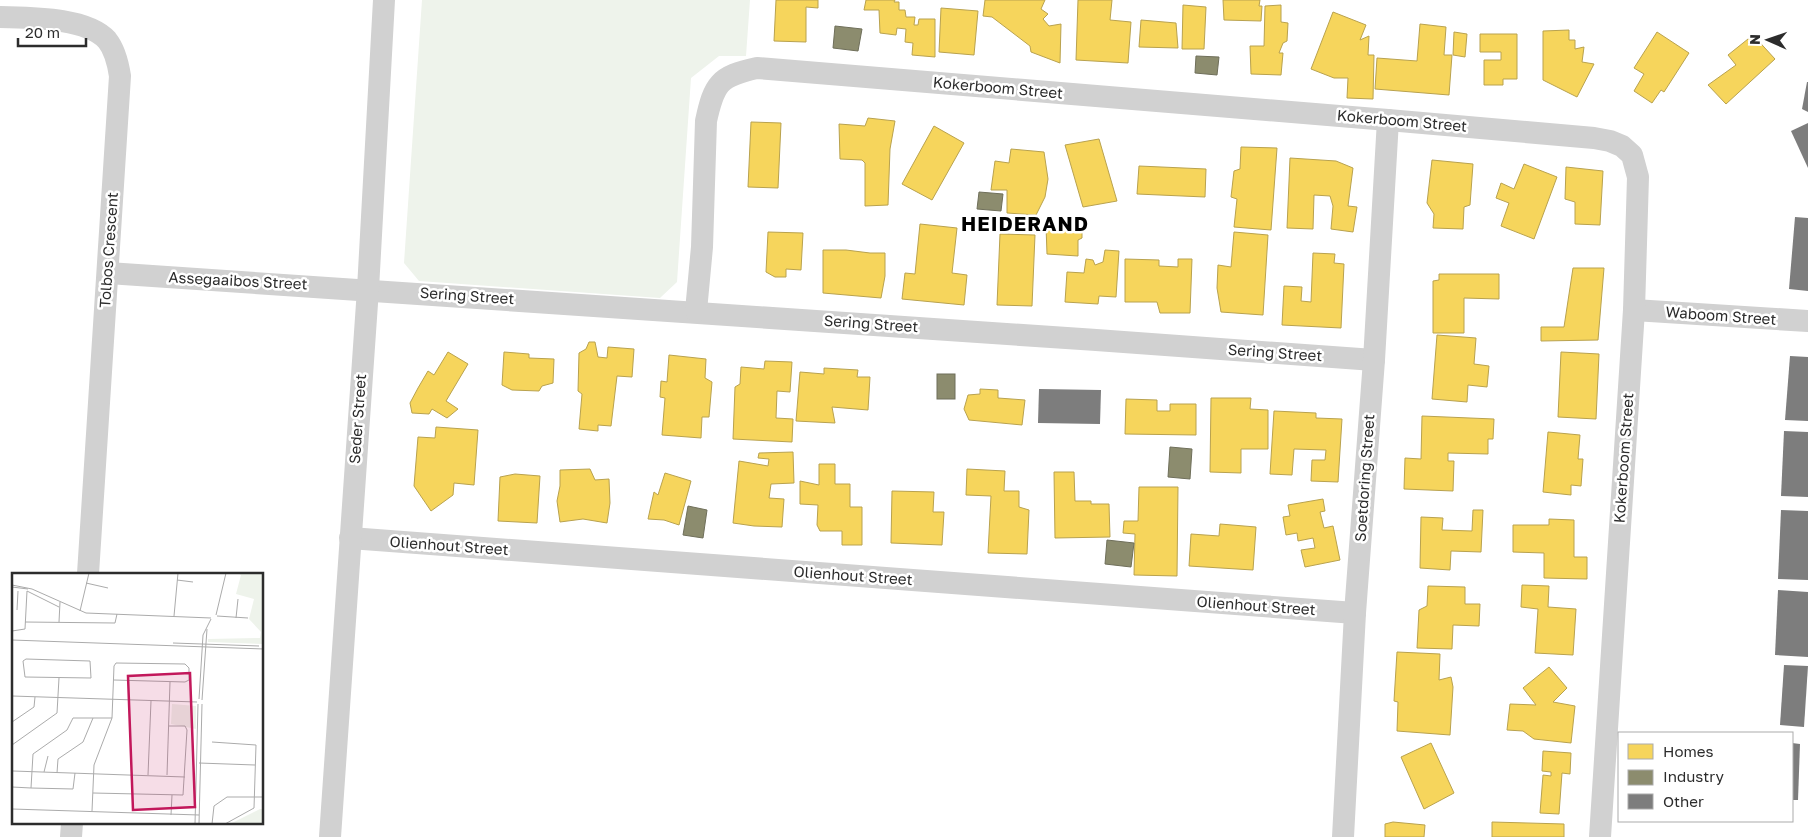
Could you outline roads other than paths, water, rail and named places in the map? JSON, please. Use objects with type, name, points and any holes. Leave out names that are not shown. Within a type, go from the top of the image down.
[{"type":"street","name":"Seder Street","points":[[330,837],[368,289],[384,0]]},
{"type":"street","name":"Tolbos Crescent","points":[[0,16],[47,18],[86,26],[107,40],[116,57],[120,76],[88,573]]},
{"type":"street","name":"Kokerboom Street","points":[[696,311],[702,247],[706,121],[710,102],[719,83],[738,72],[757,68],[1594,138],[1610,141],[1622,146],[1632,155],[1638,177],[1634,310],[1600,837]]},
{"type":"street","name":"Soetdoring Street","points":[[1343,837],[1355,613],[1374,360],[1388,120]]},
{"type":"street","name":"Assegaaibos Street","points":[[108,273],[368,289]]},
{"type":"street","name":"Sering Street","points":[[368,289],[1374,360]]},
{"type":"street","name":"Waboom Street","points":[[1634,310],[1808,321]]},
{"type":"street","name":"Olienhout Street","points":[[350,538],[1355,613]]},
{"type":"street","points":[[71,837],[72,824]]},
{"type":"district","name":"HEIDERAND","points":[[1025,224]]}]
